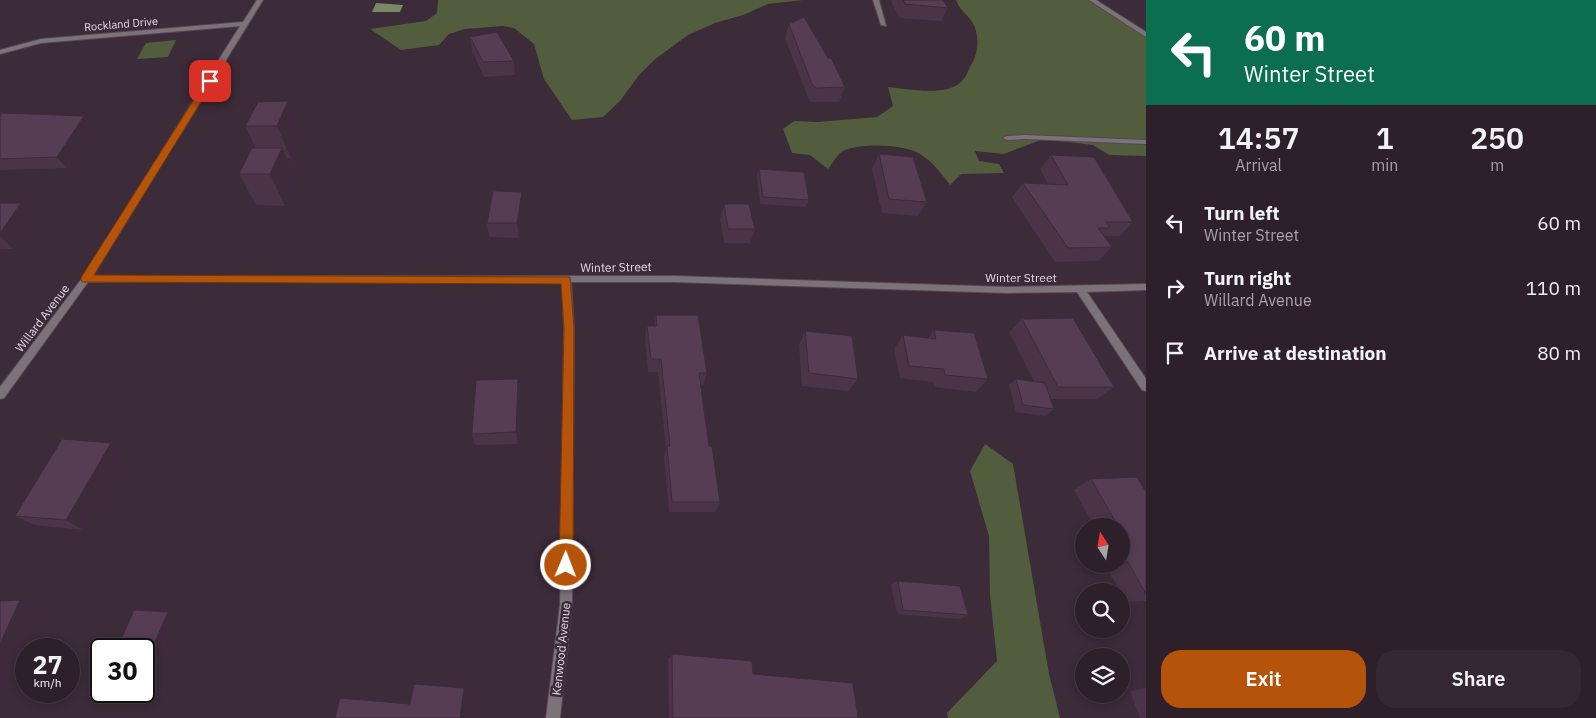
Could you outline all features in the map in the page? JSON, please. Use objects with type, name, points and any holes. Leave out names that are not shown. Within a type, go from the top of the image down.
[{"type":"street","name":"Willard Avenue","points":[[0,395],[86,279],[260,0]]},
{"type":"street","points":[[876,0],[884,25]]},
{"type":"street","points":[[1092,0],[1146,35]]},
{"type":"street","name":"Rockland Drive","points":[[0,52],[41,41],[246,24]]},
{"type":"street","points":[[1007,138],[1025,137],[1146,142]]},
{"type":"street","name":"Winter Street","points":[[86,279],[674,279],[1007,290],[1146,287]]},
{"type":"street","name":"Kenwood Avenue","points":[[553,718],[566,605],[569,329],[566,280]]},
{"type":"street","points":[[1080,289],[1146,387]]},
{"type":"shaded area","points":[[438,0],[803,0],[768,4],[688,35],[654,60],[639,75],[620,101],[603,117],[572,120],[544,79],[534,44],[514,28],[502,26],[465,29],[449,34],[439,45],[401,50],[370,29],[426,21],[437,13]]},
{"type":"shaded area","points":[[956,0],[1095,0],[1146,34],[1146,156],[1109,155],[1093,145],[1043,139],[1004,154],[975,151],[979,161],[999,164],[1004,173],[961,174],[950,185],[925,157],[903,148],[868,146],[847,149],[840,153],[828,169],[810,155],[792,153],[783,129],[794,121],[818,122],[877,117],[893,106],[888,87],[927,91],[947,89],[962,81],[974,59],[977,41],[974,26]]},
{"type":"shaded area","points":[[376,3],[403,5],[400,12],[372,12]]},
{"type":"shaded area","points":[[176,40],[168,57],[137,59],[146,43]]},
{"type":"shaded area","points":[[985,444],[1013,464],[1049,674],[1060,718],[948,718],[947,713],[997,661],[990,595],[989,536],[970,471]]},
{"type":"building","points":[[903,0],[943,0],[948,8],[905,4]]},
{"type":"building","points":[[804,17],[828,58],[831,58],[845,87],[816,88],[812,84],[789,24]]},
{"type":"building","points":[[497,32],[514,61],[483,62],[470,37]]},
{"type":"building","points":[[288,101],[277,126],[245,126],[258,102]]},
{"type":"building","points":[[2,113],[84,116],[57,157],[0,159],[0,115]]},
{"type":"building","points":[[252,148],[282,148],[270,174],[239,174]]},
{"type":"building","points":[[879,154],[913,157],[927,202],[889,199]]},
{"type":"building","points":[[1051,155],[1094,157],[1133,222],[1106,222],[1110,228],[1098,228],[1112,247],[1068,248],[1023,183],[1068,185]]},
{"type":"building","points":[[759,169],[804,172],[809,200],[763,197]]},
{"type":"building","points":[[493,191],[522,192],[517,223],[487,223]]},
{"type":"building","points":[[0,203],[21,203],[0,233]]},
{"type":"building","points":[[724,204],[749,204],[755,229],[728,229]]},
{"type":"building","points":[[656,315],[698,315],[707,373],[699,373],[709,446],[712,446],[720,502],[672,502],[667,446],[670,446],[661,359],[651,359],[647,326],[657,326]]},
{"type":"building","points":[[1073,318],[1114,387],[1058,387],[1022,319]]},
{"type":"building","points":[[934,330],[974,333],[988,379],[945,375],[944,369],[909,366],[903,335],[936,339]]},
{"type":"building","points":[[805,331],[852,336],[858,379],[809,373]]},
{"type":"building","points":[[518,379],[516,432],[472,434],[476,380]]},
{"type":"building","points":[[1016,379],[1045,383],[1054,409],[1023,405]]},
{"type":"building","points":[[62,439],[111,443],[66,520],[15,516]]},
{"type":"building","points":[[1137,477],[1146,492],[1146,594],[1130,566],[1130,518],[1113,518],[1091,479]]},
{"type":"building","points":[[898,581],[960,586],[968,615],[903,610]]},
{"type":"building","points":[[20,600],[0,644],[0,601]]},
{"type":"building","points":[[134,610],[168,612],[155,642],[155,638],[122,638]]},
{"type":"building","points":[[672,654],[752,661],[753,674],[853,683],[858,718],[673,718]]},
{"type":"building","points":[[414,684],[464,688],[460,718],[335,718],[340,698],[410,704]]},
{"type":"route","points":[[210,81],[86,279],[566,280],[569,329],[566,565]]}]
